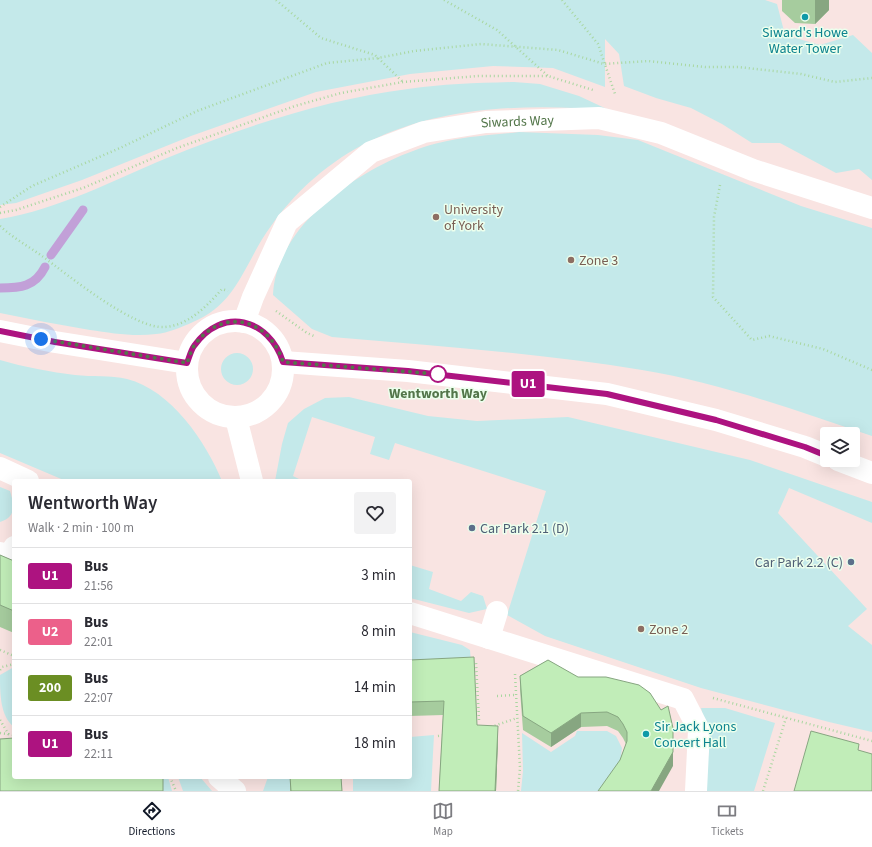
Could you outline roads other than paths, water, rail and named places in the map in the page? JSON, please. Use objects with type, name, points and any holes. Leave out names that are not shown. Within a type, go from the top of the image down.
[{"type":"street","name":"Siwards Way","points":[[244,322],[253,297],[287,222],[371,152],[424,132],[486,122],[599,118],[660,133],[753,170],[872,208]]},
{"type":"street","points":[[225,322],[244,322],[260,328],[279,348],[283,362],[282,381],[277,394],[268,405],[254,414],[236,418],[220,415],[201,403],[191,389],[187,372],[187,363],[193,347],[209,329],[225,322]]},
{"type":"street","points":[[0,331],[55,342],[187,363]]},
{"type":"street","points":[[283,362],[408,371],[607,394],[716,420],[805,447],[820,453]]},
{"type":"street","points":[[236,418],[251,479]]},
{"type":"street","points":[[856,467],[872,473]]},
{"type":"street","points":[[0,468],[24,479]]},
{"type":"street","points":[[0,553],[10,557],[12,552]]},
{"type":"street","points":[[489,638],[497,612]]},
{"type":"street","points":[[412,614],[683,699],[699,730],[696,791]]},
{"type":"street","points":[[221,779],[235,791]]},
{"type":"street","points":[[244,791],[246,779]]},
{"type":"waterway","points":[[51,255],[83,210]]},
{"type":"waterway","points":[[0,288],[14,288],[26,285],[37,279],[45,267]]},
{"type":"place","name":"Siward's Howe Water Tower","points":[[805,17]]},
{"type":"place","name":"University of York","points":[[436,217]]},
{"type":"place","name":"Zone 3","points":[[571,260]]},
{"type":"place","name":"Wentworth Way","points":[[438,374]]},
{"type":"place","name":"Car Park 2.1 (D)","points":[[472,528]]},
{"type":"place","name":"Car Park 2.2 (C)","points":[[851,562]]},
{"type":"place","name":"Zone 2","points":[[641,629]]},
{"type":"place","name":"Sir Jack Lyons Concert Hall","points":[[646,734]]}]
